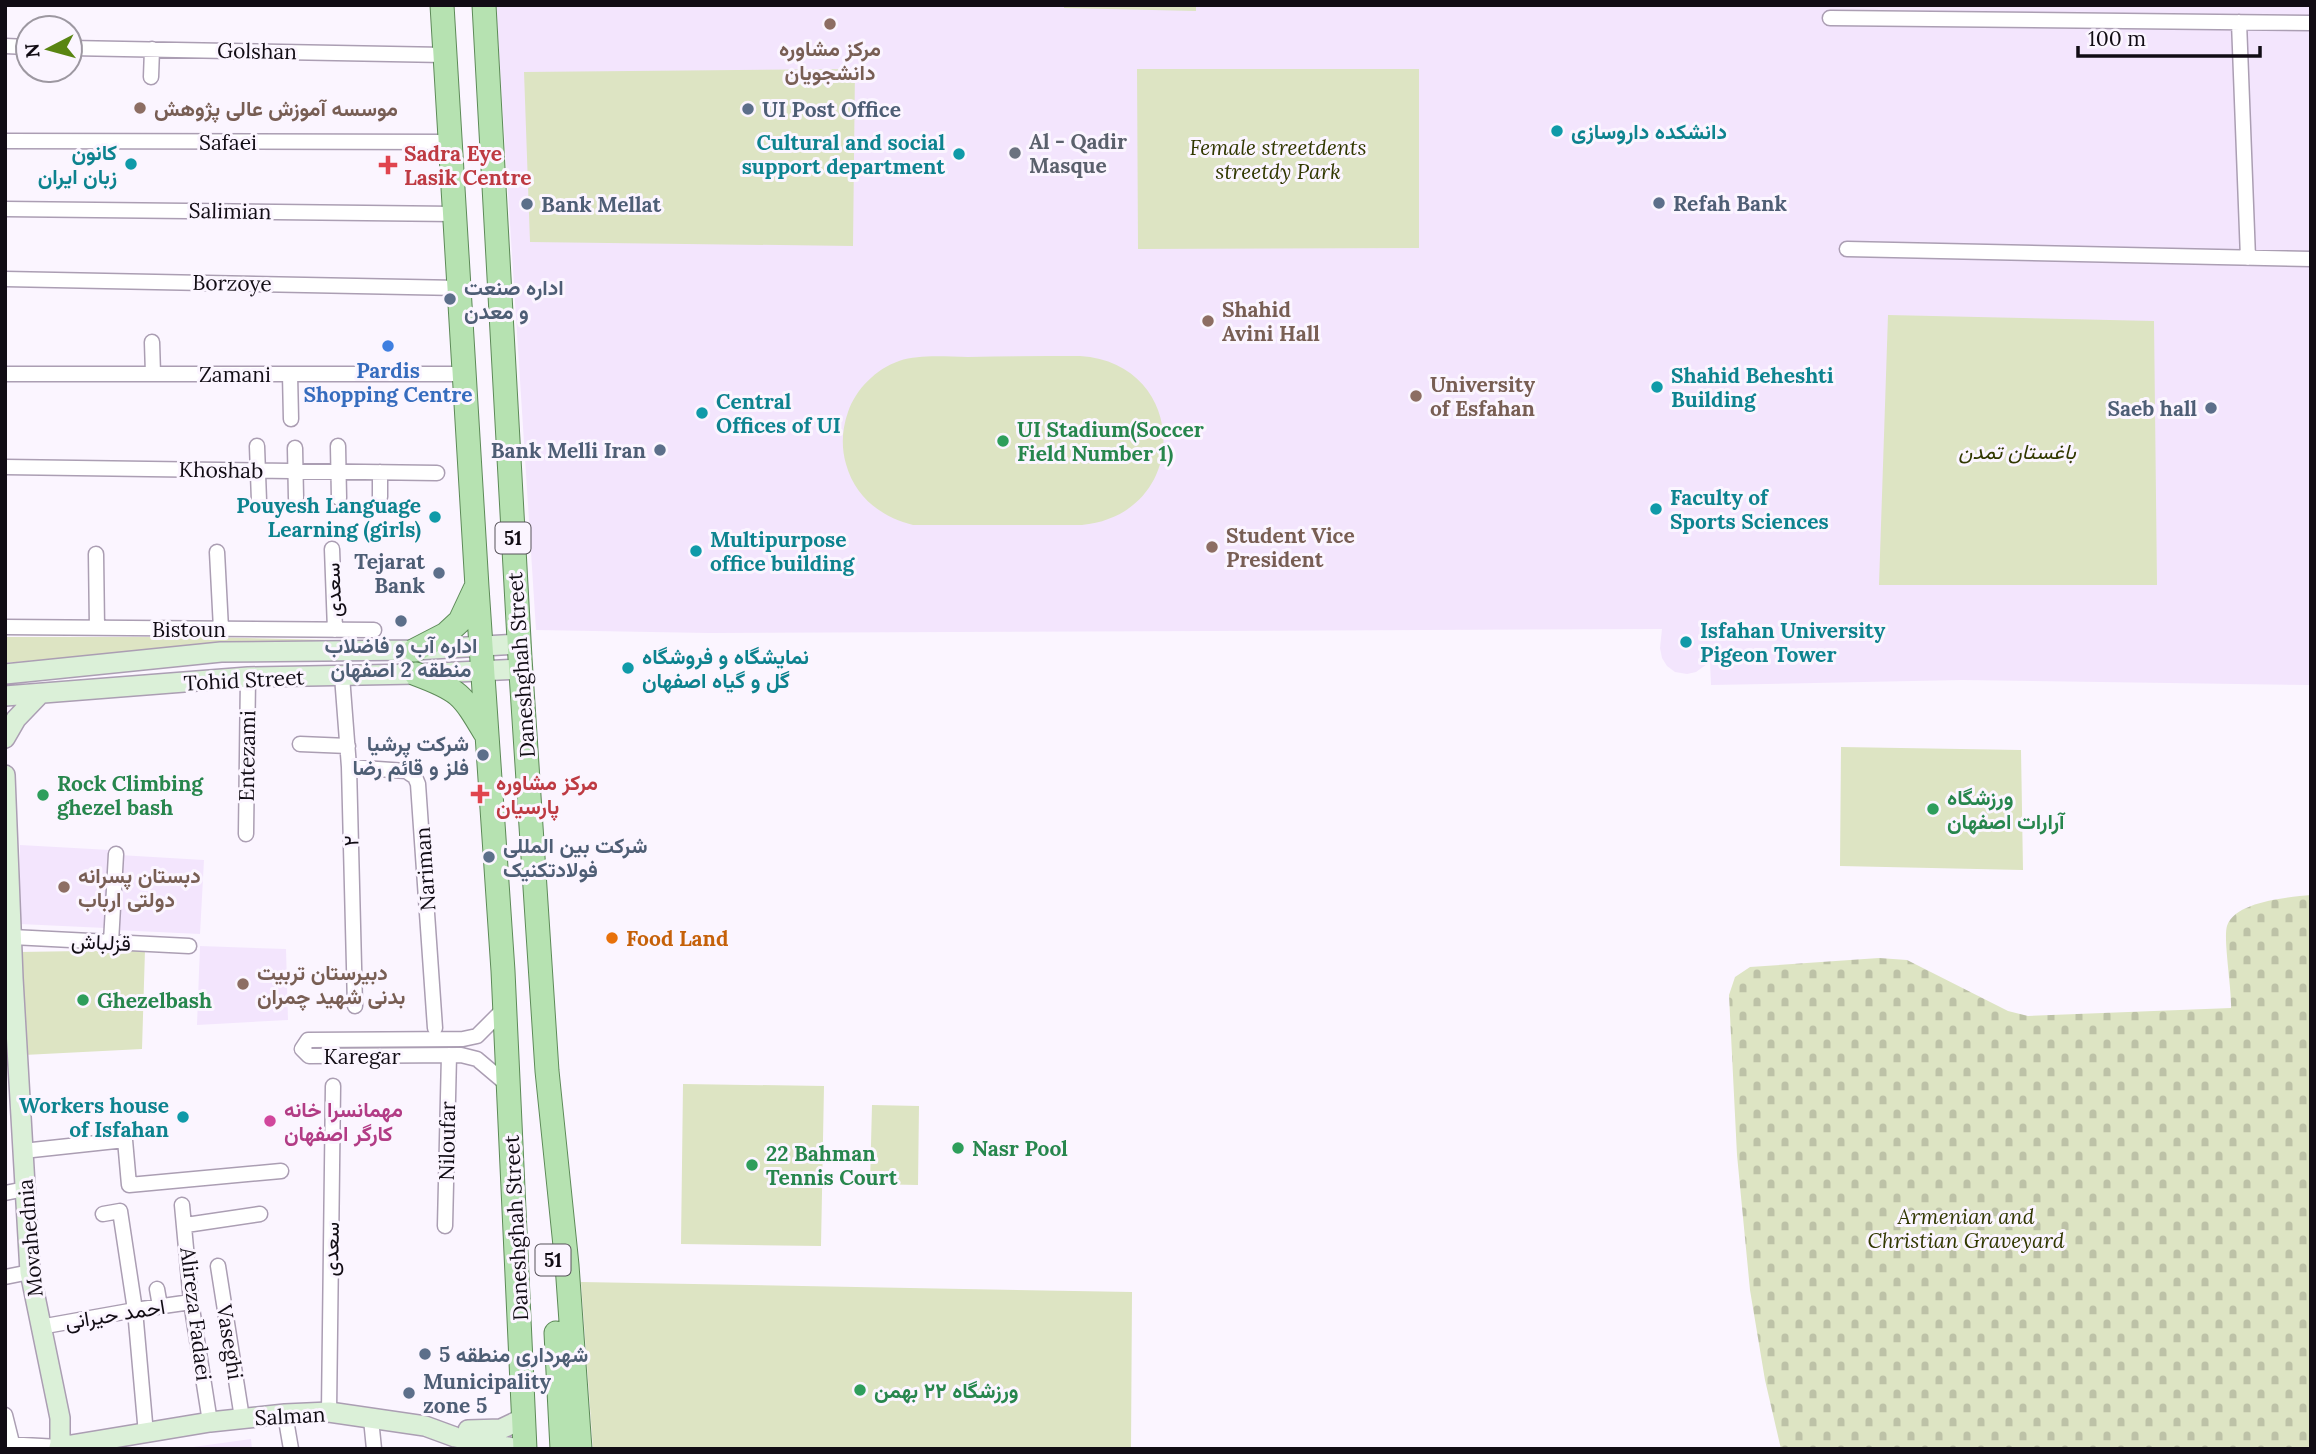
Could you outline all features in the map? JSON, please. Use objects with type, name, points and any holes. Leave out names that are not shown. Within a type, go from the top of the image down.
[{"type":"main road","name":"Daneshghah Street","points":[[442,5],[481,645]]},
{"type":"main road","name":"Daneshghah Street","points":[[484,5],[521,669],[547,1071],[567,1265],[580,1449]]},
{"type":"main road","points":[[415,650],[446,634],[460,621],[477,587]]},
{"type":"main road","name":"51","points":[[481,645],[484,672]]},
{"type":"main road","name":"Daneshghah Street","points":[[484,672],[505,1008],[524,1418],[512,1443]]},
{"type":"main road","points":[[416,674],[449,687],[467,702],[489,739]]},
{"type":"main road","name":"51","points":[[547,1071],[562,1449]]},
{"type":"main road","name":"51","points":[[509,1086],[541,1449]]},
{"type":"street","points":[[1830,18],[2311,23]]},
{"type":"street","points":[[2239,22],[2248,258]]},
{"type":"street","name":"Golshan","points":[[84,48],[445,55]]},
{"type":"street","points":[[151,77],[152,49]]},
{"type":"street","name":"Safaei","points":[[5,141],[450,142]]},
{"type":"street","name":"Salimian","points":[[5,209],[454,214]]},
{"type":"street","points":[[1847,249],[2311,259]]},
{"type":"street","name":"Borzoye","points":[[5,279],[459,288]]},
{"type":"street","points":[[152,342],[153,374]]},
{"type":"street","name":"Zamani","points":[[5,374],[464,374]]},
{"type":"street","points":[[290,374],[291,419]]},
{"type":"street","points":[[257,446],[258,501]]},
{"type":"street","points":[[338,446],[339,498]]},
{"type":"street","points":[[295,448],[296,498]]},
{"type":"street","name":"Khoshab","points":[[5,467],[437,473]]},
{"type":"street","points":[[380,472],[380,498]]},
{"type":"street","name":"سعدی","points":[[332,549],[335,630]]},
{"type":"street","points":[[217,552],[221,629]]},
{"type":"street","points":[[96,554],[97,628]]},
{"type":"street","name":"Bistoun","points":[[5,627],[374,630]]},
{"type":"street","name":"Tohid Street","points":[[5,674],[227,652],[415,650],[520,644]]},
{"type":"street","points":[[106,688],[128,673],[234,662],[234,656],[227,652]]},
{"type":"street","name":"Tohid Street","points":[[5,696],[248,677],[521,669]]},
{"type":"street","name":"۲","points":[[342,676],[349,766],[355,1006]]},
{"type":"street","name":"Entezami","points":[[246,834],[248,677]]},
{"type":"street","points":[[5,738],[16,719],[40,694]]},
{"type":"street","points":[[300,744],[348,746]]},
{"type":"street","name":"Nariman","points":[[349,766],[406,771],[415,777],[418,784],[435,1028]]},
{"type":"street","name":"Movahednia","points":[[5,775],[12,937],[13,1127],[23,1151],[15,1191],[60,1418],[59,1448]]},
{"type":"street","points":[[111,942],[116,854]]},
{"type":"street","name":"قزلباش","points":[[12,937],[189,946]]},
{"type":"street","name":"Karegar","points":[[505,1008],[477,1036],[463,1039],[308,1040],[302,1049],[309,1056],[449,1055],[477,1059],[509,1086]]},
{"type":"street","name":"Niloufar","points":[[445,1226],[449,1055]]},
{"type":"street","name":"سعدی","points":[[329,1412],[333,1086]]},
{"type":"street","points":[[23,1151],[125,1140],[129,1185],[281,1171]]},
{"type":"street","name":"Alireza Fadaei","points":[[182,1205],[186,1225],[191,1302],[211,1422]]},
{"type":"street","points":[[103,1214],[120,1211],[135,1310],[146,1434]]},
{"type":"street","points":[[186,1225],[260,1213]]},
{"type":"street","name":"Vaseghi","points":[[218,1266],[243,1418]]},
{"type":"street","points":[[5,1277],[30,1272]]},
{"type":"street","points":[[157,1289],[160,1306]]},
{"type":"street","name":"احمد حیرانی","points":[[40,1327],[191,1302]]},
{"type":"street","name":"Salman","points":[[59,1448],[211,1422],[329,1412],[425,1426],[455,1443],[512,1443]]},
{"type":"street","points":[[285,1414],[292,1449]]},
{"type":"street","points":[[5,1415],[8,1444],[59,1448]]},
{"type":"street","points":[[371,1419],[374,1449]]},
{"type":"street","points":[[425,1426],[465,1430],[512,1443]]},
{"type":"shaded area","name":"University of Esfahan","points":[[496,5],[2311,5],[2311,685],[1962,680],[1711,685],[1710,662],[1696,672],[1687,674],[1675,672],[1667,666],[1660,648],[1662,629],[709,633],[536,630]]},
{"type":"shaded area","name":"دبستان پسرانه دولتی ارباب","points":[[20,845],[110,850],[105,928],[20,924]]},
{"type":"shaded area","points":[[119,855],[204,860],[200,934],[115,930]]},
{"type":"shaded area","name":"دبیرستان تربیت بدنی شهید چمران","points":[[200,946],[286,949],[288,1020],[197,1025]]},
{"type":"shaded area","points":[[251,1439],[252,1449],[193,1449],[193,1447]]},
{"type":"green space","points":[[1064,5],[1196,5],[1196,11],[1064,8]]},
{"type":"green space","points":[[855,69],[853,246],[530,242],[524,72]]},
{"type":"green space","name":"Female streetdents streetdy Park","points":[[1137,69],[1419,69],[1419,248],[1138,249]]},
{"type":"green space","name":"باغستان تمدن","points":[[1888,315],[2154,321],[2157,585],[1879,585]]},
{"type":"green space","name":"UI Stadium(Soccer Field Number 1)","points":[[1080,356],[1116,365],[1142,384],[1158,410],[1164,439],[1159,469],[1144,495],[1118,515],[1082,525],[913,525],[890,517],[871,504],[850,476],[844,458],[844,425],[856,395],[882,369],[899,361],[925,357]]},
{"type":"green space","points":[[5,637],[334,640],[198,646],[5,663]]},
{"type":"green space","points":[[1841,747],[2021,750],[2023,870],[1840,866]]},
{"type":"green space","name":"Armenian and Christian Graveyard","points":[[2311,895],[2311,1449],[1781,1449],[1765,1380],[1750,1290],[1737,1155],[1729,995],[1735,977],[1750,967],[1879,958],[1907,960],[2008,1011],[2028,1016],[2231,1008],[2226,933],[2232,918],[2240,911],[2264,902]]},
{"type":"green space","name":"Ghezelbash","points":[[145,950],[142,1049],[24,1055],[19,952]]},
{"type":"green space","name":"22 Bahman Tennis Court","points":[[683,1084],[824,1086],[821,1246],[681,1244]]},
{"type":"green space","points":[[872,1105],[919,1106],[918,1185],[870,1184]]},
{"type":"green space","name":"ورزشگاه ۲۲ بهمن","points":[[581,1282],[1132,1292],[1131,1449],[593,1449]]},
{"type":"place","name":"مرکز مشاوره دانشجویان","points":[[830,24]]},
{"type":"place","name":"موسسه آموزش عالی پژوهش","points":[[140,108]]},
{"type":"place","name":"UI Post Office","points":[[748,109]]},
{"type":"place","name":"دانشکده داروسازی","points":[[1557,131]]},
{"type":"place","name":"Al - Qadir Masque","points":[[1015,153]]},
{"type":"place","name":"Cultural and social support department","points":[[959,154]]},
{"type":"place","name":"کانون زبان ایران","points":[[131,164]]},
{"type":"place","name":"Sadra Eye Lasik Centre","points":[[388,165]]},
{"type":"place","name":"Refah Bank","points":[[1659,203]]},
{"type":"place","name":"Bank Mellat","points":[[527,204]]},
{"type":"place","name":"اداره صنعت و معدن","points":[[450,299]]},
{"type":"place","name":"Shahid Avini Hall","points":[[1208,321]]},
{"type":"place","name":"Pardis Shopping Centre","points":[[388,346]]},
{"type":"place","name":"Shahid Beheshti Building","points":[[1657,387]]},
{"type":"place","name":"University of Esfahan","points":[[1416,396]]},
{"type":"place","name":"Saeb hall","points":[[2211,408]]},
{"type":"place","name":"Central Offices of UI","points":[[702,413]]},
{"type":"place","name":"UI Stadium(Soccer Field Number 1)","points":[[1003,441]]},
{"type":"place","name":"Bank Melli Iran","points":[[660,450]]},
{"type":"place","name":"Faculty of Sports Sciences","points":[[1656,509]]},
{"type":"place","name":"Pouyesh Language Learning (girls)","points":[[435,517]]},
{"type":"place","name":"Student Vice President","points":[[1212,547]]},
{"type":"place","name":"Multipurpose office building","points":[[696,551]]},
{"type":"place","name":"Tejarat Bank","points":[[439,573]]},
{"type":"place","name":"اداره آب و فاضلاب منطقه 2 اصفهان","points":[[401,621]]},
{"type":"place","name":"Isfahan University Pigeon Tower","points":[[1686,642]]},
{"type":"place","name":"نمایشگاه و فروشگاه گل و گیاه اصفهان","points":[[628,668]]},
{"type":"place","name":"شرکت پرشیا فلز و قائم رضا","points":[[483,755]]},
{"type":"place","name":"مرکز مشاوره پارسیان","points":[[480,794]]},
{"type":"place","name":"Rock Climbing ghezel bash","points":[[43,795]]},
{"type":"place","name":"ورزشگاه آرارات اصفهان","points":[[1933,809]]},
{"type":"place","name":"شرکت بین المللی فولادتکنیک","points":[[489,857]]},
{"type":"place","name":"دبستان پسرانه دولتی ارباب","points":[[64,887]]},
{"type":"place","name":"Food Land","points":[[612,938]]},
{"type":"place","name":"دبیرستان تربیت بدنی شهید چمران","points":[[243,984]]},
{"type":"place","name":"Ghezelbash","points":[[83,1000]]},
{"type":"place","name":"Workers house of Isfahan","points":[[183,1117]]},
{"type":"place","name":"مهمانسرا خانه کارگر اصفهان","points":[[270,1121]]},
{"type":"place","name":"Nasr Pool","points":[[958,1148]]},
{"type":"place","name":"22 Bahman Tennis Court","points":[[752,1165]]},
{"type":"place","name":"شهرداری منطقه 5","points":[[425,1354]]},
{"type":"place","name":"ورزشگاه ۲۲ بهمن","points":[[860,1390]]},
{"type":"place","name":"Municipality zone 5","points":[[409,1393]]}]
